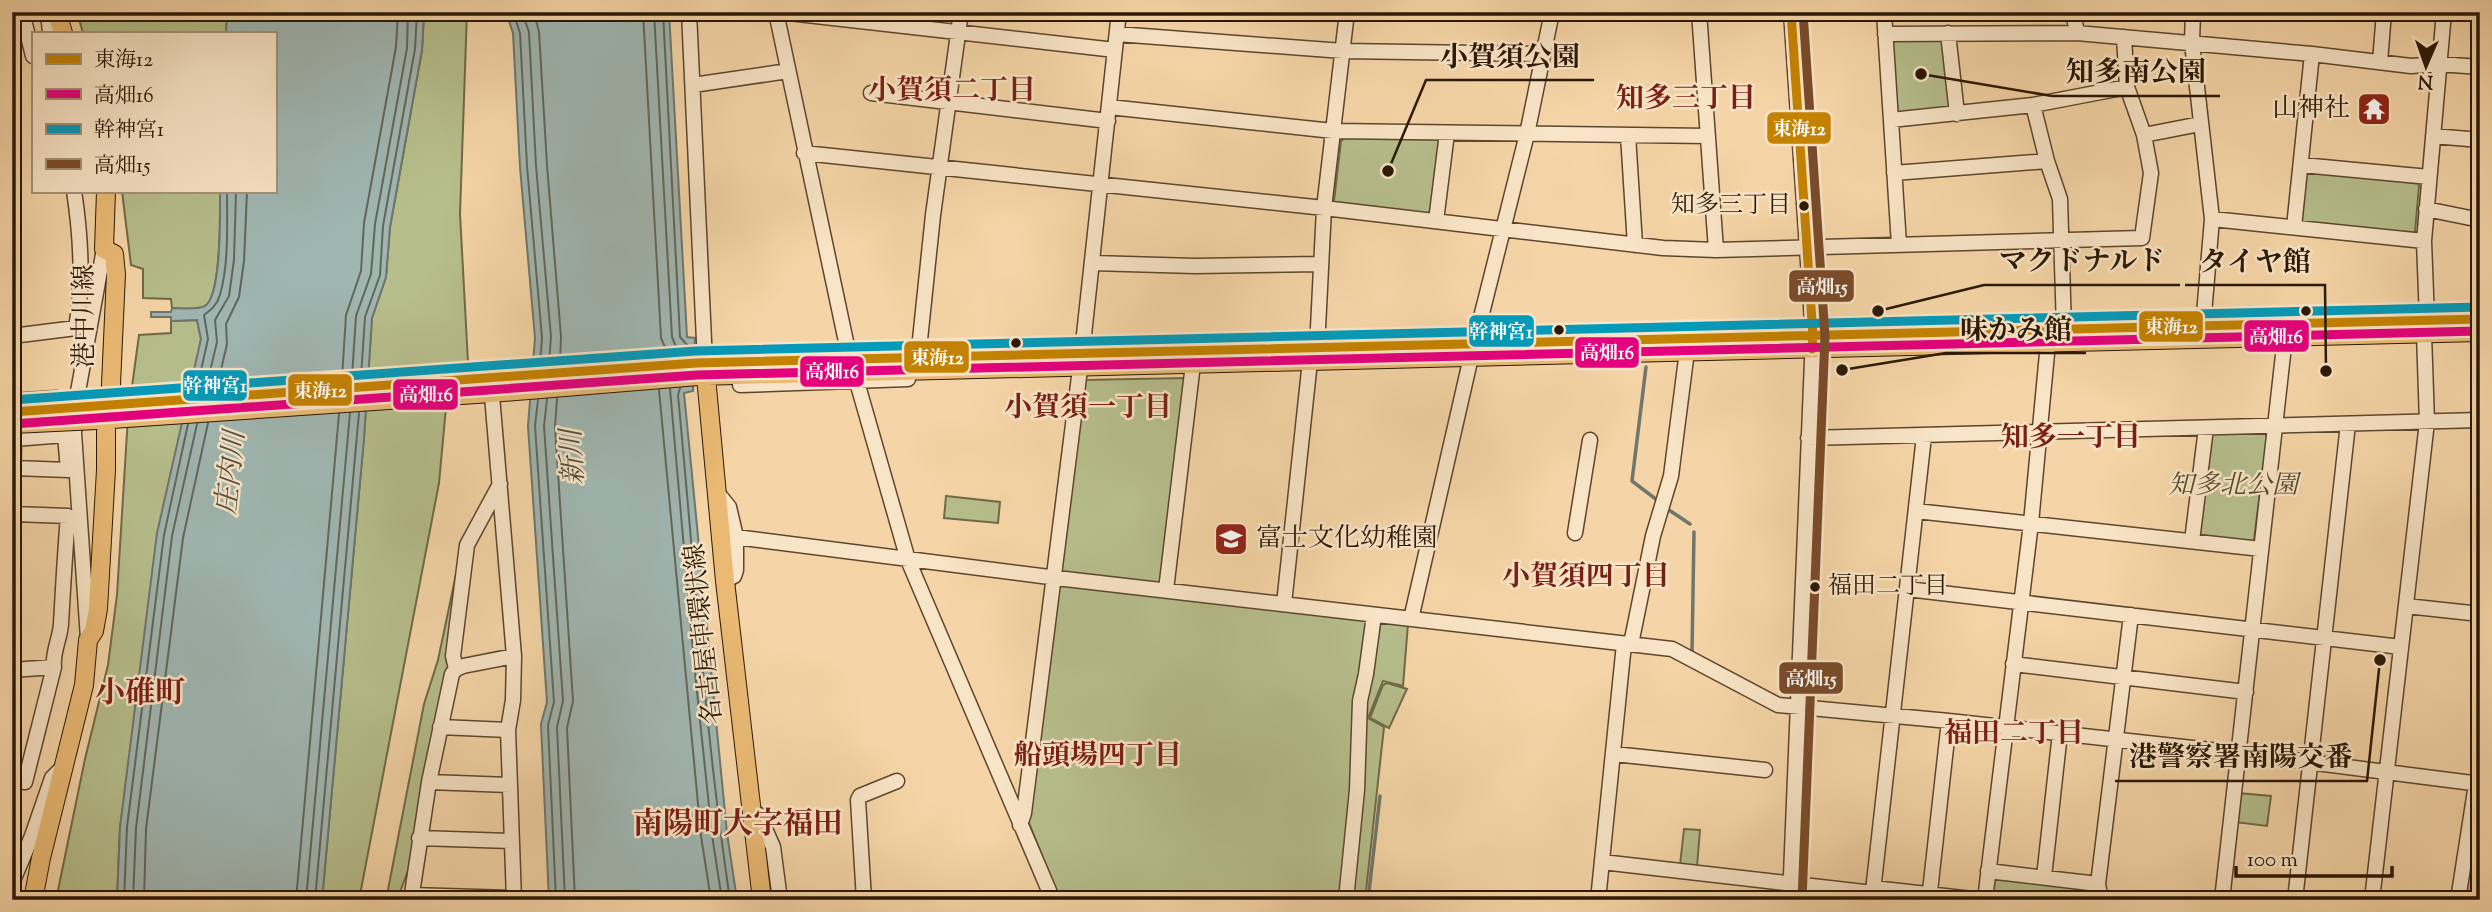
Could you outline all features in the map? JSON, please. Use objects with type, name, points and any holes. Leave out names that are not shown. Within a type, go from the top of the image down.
[{"type":"main road","points":[[57,12],[63,32]]},
{"type":"main road","name":"港中川線","points":[[106,192],[104,249],[114,254],[116,274],[107,413]]},
{"type":"main road","points":[[12,412],[107,413],[701,369],[918,359],[1081,360],[1812,342],[2048,343],[2285,337],[2426,327],[2480,319]]},
{"type":"main road","points":[[1473,350],[1687,351],[2064,328],[2426,327],[2480,332]]},
{"type":"main road","points":[[701,369],[958,370],[1081,360],[1193,364],[1314,355]]},
{"type":"main road","name":"名古屋中環状線","points":[[701,369],[762,900]]},
{"type":"main road","points":[[13,433],[107,413]]},
{"type":"main road","points":[[33,900],[62,768],[84,685],[88,640],[94,631],[98,609],[107,413]]},
{"type":"street","points":[[22,12],[32,52]]},
{"type":"street","points":[[48,12],[50,32]]},
{"type":"street","points":[[688,12],[701,369]]},
{"type":"street","points":[[848,351],[804,153],[778,12],[1115,50]]},
{"type":"street","points":[[739,357],[891,350],[918,359],[961,12]]},
{"type":"street","points":[[1020,825],[1024,813],[1081,360],[1119,12]]},
{"type":"street","points":[[1284,604],[1314,355],[1324,208],[1347,12]]},
{"type":"street","points":[[1410,619],[1527,134],[1552,12]]},
{"type":"street","points":[[1699,12],[1716,250]]},
{"type":"street","points":[[1791,12],[1812,342],[1791,892]]},
{"type":"street","points":[[1884,12],[1899,246]]},
{"type":"street","points":[[2073,12],[2077,33]]},
{"type":"street","points":[[2193,12],[2192,43],[2212,219],[2203,326]]},
{"type":"street","points":[[2380,62],[2384,12]]},
{"type":"street","points":[[2372,900],[2427,422],[2424,241],[2444,12]]},
{"type":"street","points":[[1948,33],[1957,114]]},
{"type":"street","points":[[1885,34],[2077,33],[2312,54],[2412,66],[2439,64],[2480,67]]},
{"type":"street","points":[[1117,34],[1343,51],[1543,54]]},
{"type":"street","points":[[804,153],[1324,208],[1635,245],[1716,250],[2142,238],[2151,173],[2144,135],[2127,88],[2124,37]]},
{"type":"street","points":[[2294,227],[2312,54]]},
{"type":"street","points":[[692,85],[788,71]]},
{"type":"street","points":[[1891,120],[2033,105],[2127,88]]},
{"type":"street","points":[[871,93],[948,102],[1334,131],[1708,136]]},
{"type":"street","points":[[2033,105],[2047,162],[2060,200],[2064,328]]},
{"type":"street","points":[[2144,135],[2200,124]]},
{"type":"street","points":[[1436,221],[1447,132]]},
{"type":"street","points":[[1628,135],[1635,245]]},
{"type":"street","points":[[2433,136],[2480,140]]},
{"type":"street","points":[[1894,173],[2047,162]]},
{"type":"street","points":[[2302,164],[2429,177]]},
{"type":"street","points":[[12,336],[76,328],[81,298],[82,262],[75,192]]},
{"type":"street","points":[[2426,209],[2480,220]]},
{"type":"street","points":[[2212,219],[2424,241]]},
{"type":"street","points":[[88,640],[75,424],[77,397],[104,249]]},
{"type":"street","points":[[1092,263],[1195,266],[1321,264]]},
{"type":"street","points":[[2222,900],[2285,337]]},
{"type":"street","points":[[1602,862],[1752,878],[1791,892],[1983,900],[2031,523],[2048,343]]},
{"type":"street","points":[[1598,900],[1628,644],[1653,536],[1671,476],[1687,351]]},
{"type":"street","points":[[1166,590],[1193,364]]},
{"type":"street","points":[[740,383],[857,382],[927,378],[958,370]]},
{"type":"street","points":[[857,382],[908,560],[1053,900]]},
{"type":"street","points":[[492,386],[514,656],[513,700],[508,730],[514,899],[409,898],[429,782],[452,674],[456,669],[514,656]]},
{"type":"street","points":[[12,401],[57,398],[58,436]]},
{"type":"street","points":[[1808,438],[2480,420]]},
{"type":"street","points":[[2295,900],[2348,424]]},
{"type":"street","points":[[2192,541],[2206,428]]},
{"type":"street","points":[[13,544],[13,433],[65,435],[68,470],[14,468]]},
{"type":"street","points":[[1873,894],[1924,436]]},
{"type":"street","points":[[1575,533],[1590,440]]},
{"type":"street","points":[[456,669],[453,656],[467,545],[500,483]]},
{"type":"street","points":[[716,491],[729,507],[736,537],[736,570],[734,576],[725,581]]},
{"type":"street","points":[[1916,511],[2261,549]]},
{"type":"street","points":[[12,781],[24,782],[54,667],[53,660],[61,628],[68,516],[14,514]]},
{"type":"street","points":[[736,537],[1053,578],[1672,649],[1778,705],[1894,714],[2116,739],[2478,784],[2458,900]]},
{"type":"street","points":[[1907,589],[2401,647]]},
{"type":"street","points":[[2406,606],[2480,614]]},
{"type":"street","points":[[1346,900],[1357,790],[1360,701],[1374,615]]},
{"type":"street","points":[[2101,900],[2098,884],[2131,615]]},
{"type":"street","points":[[2013,664],[2246,692]]},
{"type":"street","points":[[12,670],[54,667]]},
{"type":"street","points":[[1930,897],[1950,721]]},
{"type":"street","points":[[440,727],[508,730]]},
{"type":"street","points":[[2044,877],[2060,733]]},
{"type":"street","points":[[1614,754],[1765,770]]},
{"type":"street","points":[[12,883],[33,836],[52,778],[62,768]]},
{"type":"street","points":[[429,782],[509,785]]},
{"type":"street","points":[[864,900],[858,800],[860,796],[897,782]]},
{"type":"street","points":[[751,815],[759,815],[773,847],[780,900]]},
{"type":"street","points":[[419,838],[511,841]]},
{"type":"street","points":[[1988,871],[2098,884]]},
{"type":"green space","points":[[77,12],[227,12],[226,32],[83,32]]},
{"type":"green space","points":[[424,12],[467,12],[460,214],[468,362],[450,364],[439,483],[359,900],[322,900],[364,438],[372,318],[386,277],[390,227],[422,50]]},
{"type":"green space","points":[[1895,38],[1942,40],[1952,106],[1949,110],[1900,114],[1895,109],[1892,42]]},
{"type":"green space","points":[[1346,137],[1439,138],[1442,142],[1433,213],[1429,216],[1336,204],[1334,201],[1341,141]]},
{"type":"green space","points":[[2311,172],[2417,181],[2419,186],[2415,232],[2412,234],[2304,223],[2300,218],[2306,174]]},
{"type":"green space","points":[[122,192],[220,192],[220,234],[215,287],[205,306],[193,309],[172,308],[171,299],[143,298],[143,269],[131,265]]},
{"type":"green space","points":[[197,320],[201,339],[120,827],[117,900],[56,900],[85,759],[108,665],[117,595],[128,416],[139,335],[171,333],[171,321]]},
{"type":"green space","points":[[1187,378],[1164,585],[1408,624],[1403,686],[1383,681],[1368,718],[1384,727],[1365,900],[1060,900],[1027,818],[1083,380]]},
{"type":"green space","name":"知多北公園","points":[[2264,433],[2267,436],[2254,540],[2250,543],[2201,537],[2199,534],[2210,438],[2213,434]]},
{"type":"green space","points":[[946,496],[1000,502],[998,523],[944,518]]},
{"type":"green space","points":[[462,546],[446,660],[449,665],[444,677],[410,865],[397,900],[386,900],[424,704],[438,660]]},
{"type":"green space","points":[[1387,683],[1407,689],[1389,728],[1370,718],[1383,685]]},
{"type":"green space","points":[[2480,791],[2480,900],[2462,900]]},
{"type":"green space","points":[[2238,793],[2271,796],[2267,826],[2234,822]]},
{"type":"green space","points":[[1684,829],[1700,830],[1697,867],[1680,865]]},
{"type":"green space","points":[[1998,877],[2092,888],[2096,900],[1991,900],[1993,880]]},
{"type":"water","name":"庄内川","points":[[227,12],[424,12],[422,50],[390,227],[386,277],[372,318],[364,438],[322,900],[117,900],[120,827],[157,533],[201,339],[197,320],[171,321],[171,317],[151,317],[151,312],[202,307],[211,299],[219,252],[220,192],[276,192],[276,32],[226,32]]},
{"type":"water","name":"新川","points":[[506,12],[669,12],[687,337],[695,338],[693,391],[684,393],[727,833],[737,900],[549,900],[541,724],[547,702],[528,426],[535,338],[520,167],[513,33]]},
{"type":"waterway","points":[[1646,367],[1632,481],[1657,500]]},
{"type":"waterway","points":[[1669,510],[1690,524]]},
{"type":"waterway","points":[[1692,652],[1694,532]]},
{"type":"waterway","points":[[1368,900],[1380,796]]},
{"type":"transit line","name":"東海12","points":[[1791,12],[1812,349]]},
{"type":"transit line","name":"高畑15","points":[[1802,900],[1825,336],[1803,12]]},
{"type":"transit line","name":"幹神宮1","points":[[12,400],[696,351],[2480,307]]},
{"type":"transit line","name":"東海12","points":[[12,412],[696,363],[2480,319]]},
{"type":"transit line","name":"高畑16","points":[[13,424],[697,375],[2480,331]]},
{"type":"place","name":"知多南公園","points":[[1921,74]]},
{"type":"place","name":"山神社","points":[[2374,109]]},
{"type":"place","name":"小賀須公園","points":[[1388,171]]},
{"type":"place","name":"知多三丁目","points":[[1804,206]]},
{"type":"place","name":"マクドナルド","points":[[1878,311]]},
{"type":"place","name":"味かみ館","points":[[1842,370]]},
{"type":"place","name":"タイヤ館","points":[[2326,371]]},
{"type":"place","name":"富士文化幼稚園","points":[[1231,539]]},
{"type":"place","name":"福田二丁目","points":[[1815,587]]},
{"type":"place","name":"港警察署南陽交番","points":[[2380,660]]},
{"type":"district","name":"小賀須二丁目","points":[[952,92]]},
{"type":"district","name":"知多三丁目","points":[[1686,100]]},
{"type":"district","name":"小賀須一丁目","points":[[1088,409]]},
{"type":"district","name":"知多一丁目","points":[[2071,439]]},
{"type":"district","name":"小賀須四丁目","points":[[1586,578]]},
{"type":"district","name":"小碓町","points":[[140,694]]},
{"type":"district","name":"福田二丁目","points":[[2014,735]]},
{"type":"district","name":"船頭場四丁目","points":[[1098,757]]},
{"type":"district","name":"南陽町大字福田","points":[[738,825]]}]
